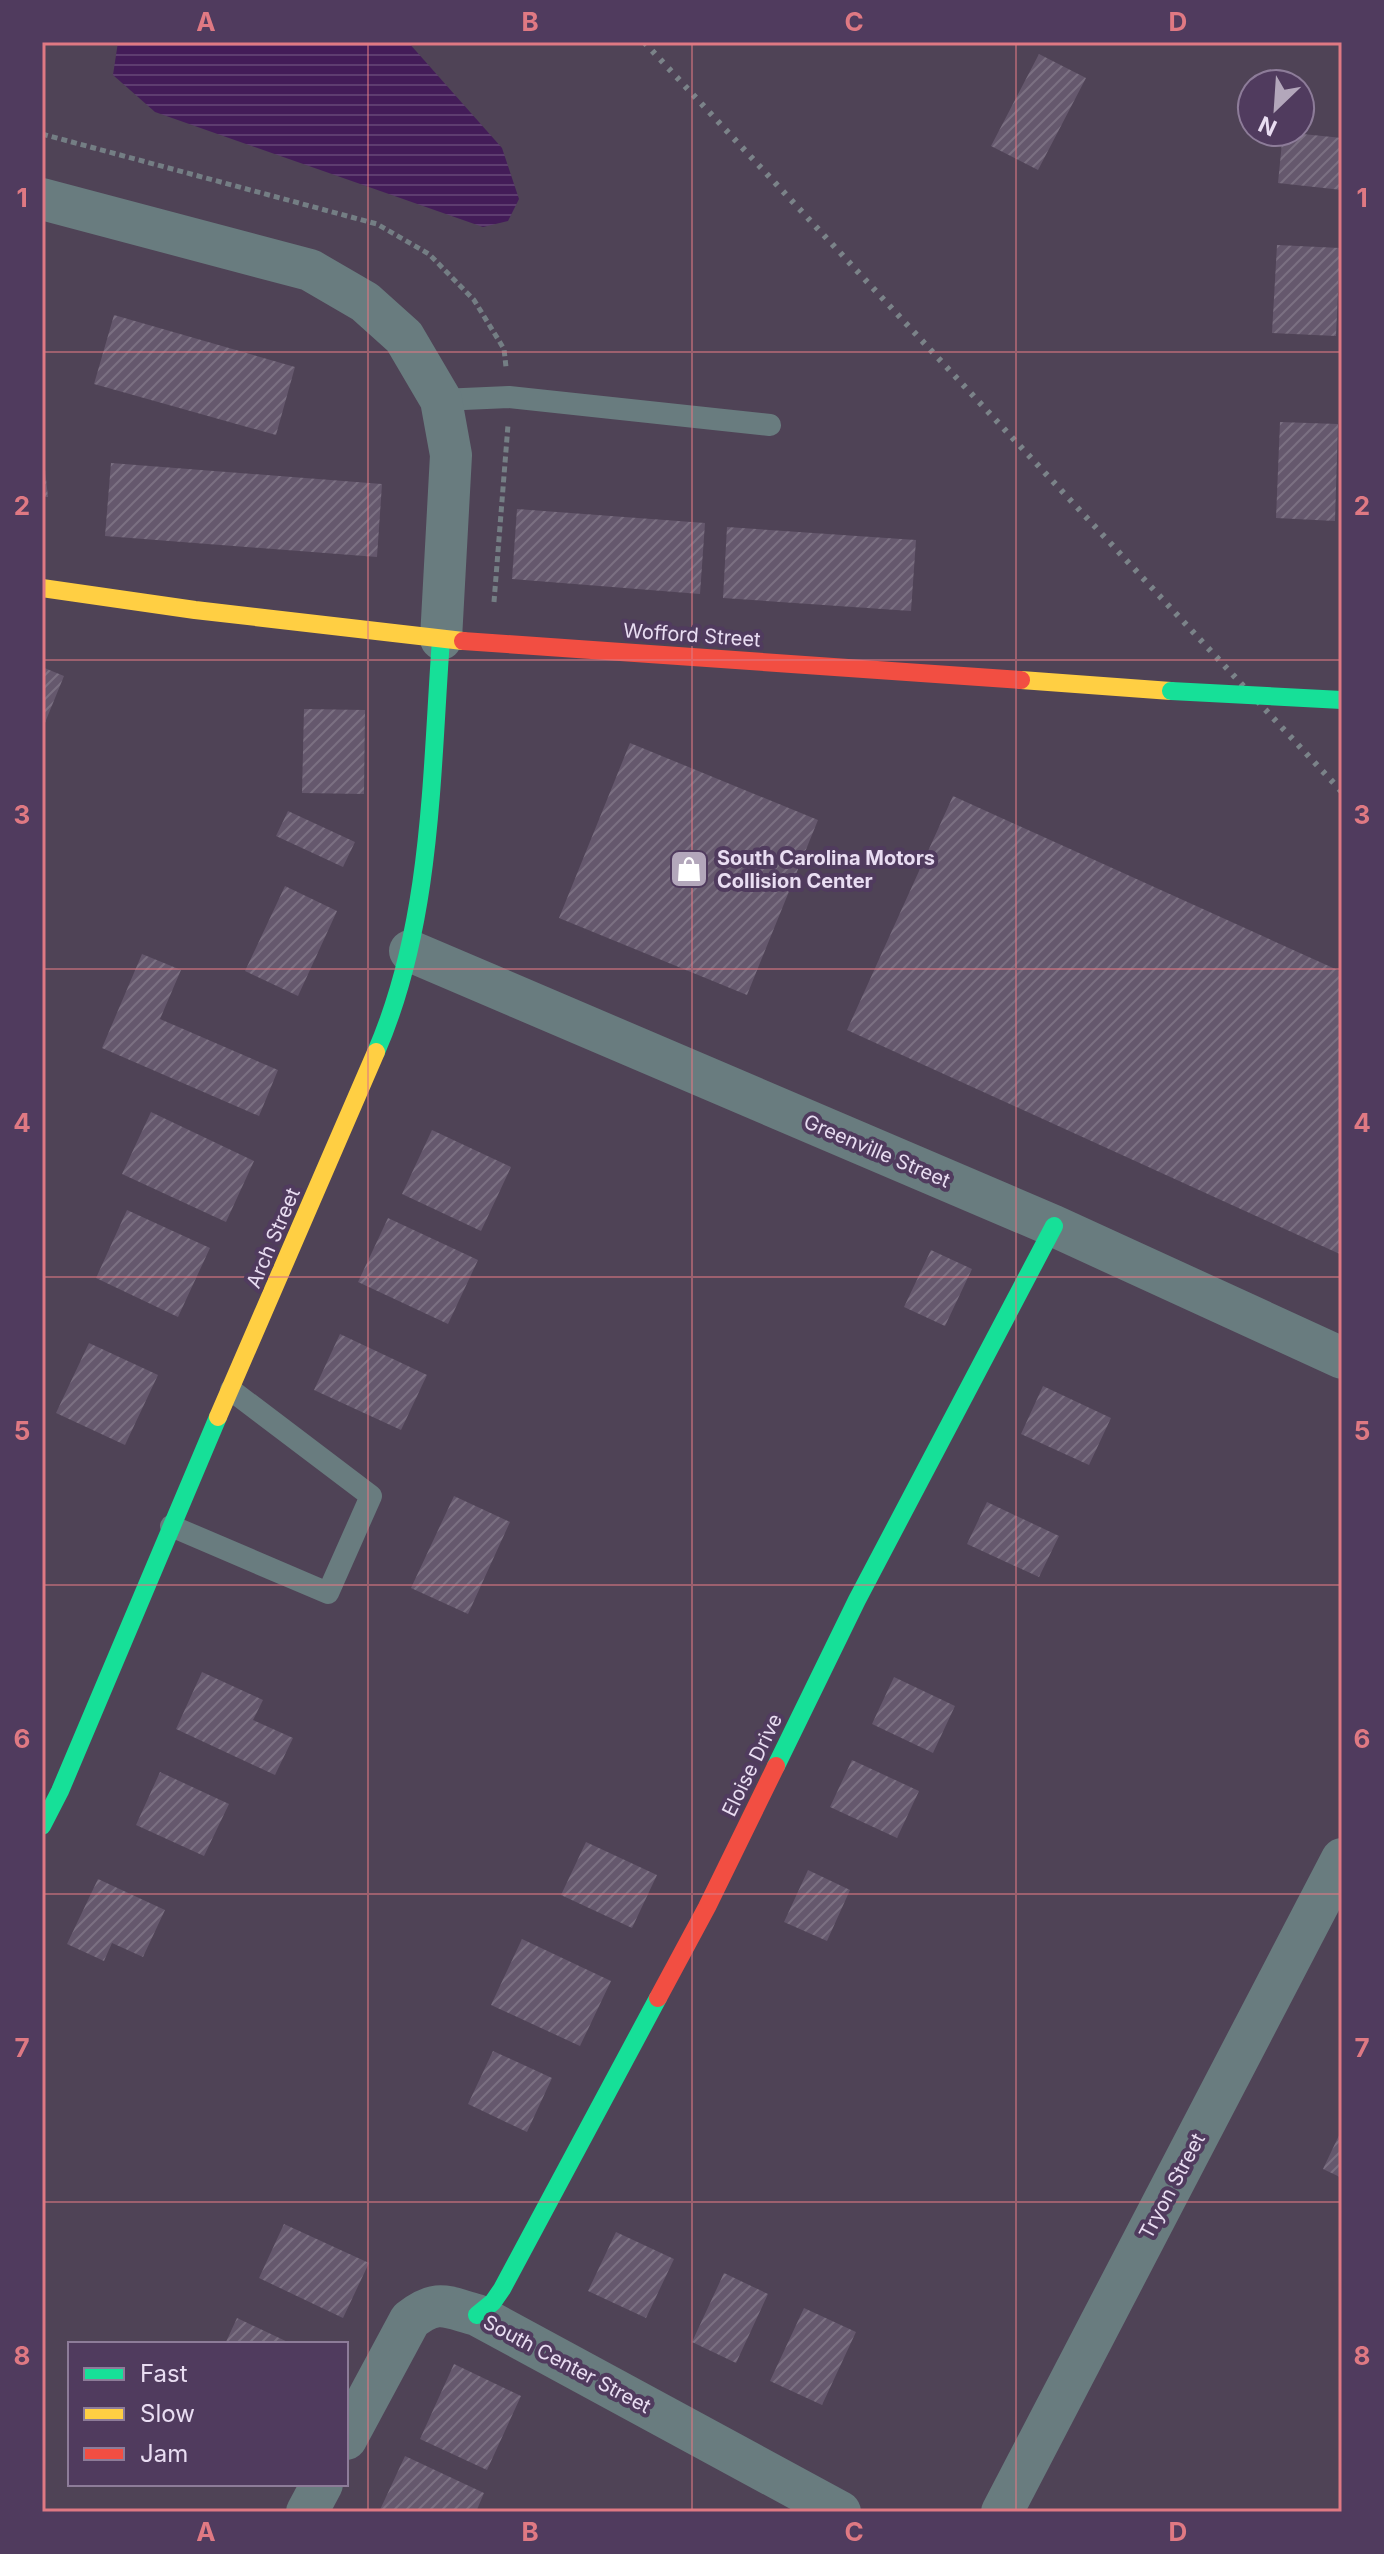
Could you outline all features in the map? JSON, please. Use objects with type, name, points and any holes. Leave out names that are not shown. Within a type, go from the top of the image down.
[{"type":"street","points":[[42,199],[310,270],[365,302],[404,337],[441,400],[451,455],[441,639]]},
{"type":"street","name":"Wofford Street","points":[[42,588],[195,610],[441,639],[1171,691],[1342,700]]},
{"type":"street","name":"Arch Street","points":[[42,1826],[60,1791],[384,1034],[410,951],[424,869],[441,639]]},
{"type":"street","name":"Greenville Street","points":[[410,951],[1054,1226],[1342,1358]]},
{"type":"street","name":"Eloise Drive","points":[[477,2315],[493,2302],[502,2289],[700,1921],[857,1600],[1054,1226]]},
{"type":"street","name":"Tryon Street","points":[[1002,2512],[1342,1859]]},
{"type":"street","name":"South Center Street","points":[[348,2435],[410,2320],[423,2310],[438,2305],[477,2315],[840,2512]]},
{"type":"street","points":[[307,2512],[321,2486]]},
{"type":"lane","points":[[441,400],[509,397],[770,425]]},
{"type":"lane","points":[[171,1526],[328,1593],[371,1496],[231,1390]]},
{"type":"shaded area","points":[[118,42],[408,42],[502,148],[519,199],[508,221],[483,227],[155,112],[113,75]]},
{"type":"building","points":[[1039,54],[1086,78],[1038,170],[991,146]]},
{"type":"building","points":[[1316,135],[1342,138],[1342,190],[1278,183],[1281,148],[1316,148]]},
{"type":"building","points":[[1277,245],[1340,248],[1336,336],[1272,333]]},
{"type":"building","points":[[114,315],[295,367],[276,435],[94,384]]},
{"type":"building","points":[[1280,422],[1338,424],[1335,521],[1276,518]]},
{"type":"building","points":[[44,461],[48,497],[42,497]]},
{"type":"building","points":[[111,463],[382,484],[377,557],[105,536]]},
{"type":"building","points":[[517,509],[705,523],[700,594],[512,579]]},
{"type":"building","points":[[727,527],[916,540],[911,611],[723,598]]},
{"type":"building","points":[[42,667],[64,676],[42,730]]},
{"type":"building","points":[[304,709],[365,710],[364,794],[302,793]]},
{"type":"building","name":"South Carolina Motors Collision Center","points":[[630,743],[818,820],[747,995],[559,918]]},
{"type":"building","points":[[953,796],[1342,972],[1342,1255],[847,1030]]},
{"type":"building","points":[[288,811],[355,842],[343,867],[276,836]]},
{"type":"building","points":[[285,886],[337,911],[298,996],[245,971]]},
{"type":"building","points":[[142,954],[181,970],[160,1019],[278,1070],[259,1116],[102,1048]]},
{"type":"building","points":[[151,1112],[254,1161],[226,1222],[122,1174]]},
{"type":"building","points":[[432,1130],[511,1167],[481,1231],[402,1194]]},
{"type":"building","points":[[127,1210],[210,1248],[178,1317],[96,1278]]},
{"type":"building","points":[[388,1218],[478,1260],[448,1324],[358,1282]]},
{"type":"building","points":[[931,1250],[972,1269],[945,1326],[904,1307]]},
{"type":"building","points":[[340,1334],[427,1375],[401,1430],[314,1390]]},
{"type":"building","points":[[89,1343],[158,1375],[125,1445],[56,1413]]},
{"type":"building","points":[[1043,1386],[1111,1418],[1089,1465],[1021,1434]]},
{"type":"building","points":[[454,1496],[510,1522],[468,1614],[411,1588]]},
{"type":"building","points":[[987,1502],[1059,1536],[1039,1577],[967,1544]]},
{"type":"building","points":[[202,1672],[263,1700],[253,1720],[293,1738],[275,1775],[176,1729]]},
{"type":"building","points":[[894,1677],[955,1706],[933,1753],[872,1724]]},
{"type":"building","points":[[852,1760],[919,1791],[897,1838],[830,1807]]},
{"type":"building","points":[[160,1772],[229,1804],[204,1856],[136,1825]]},
{"type":"building","points":[[586,1842],[657,1875],[632,1928],[561,1895]]},
{"type":"building","points":[[808,1870],[850,1890],[827,1941],[784,1922]]},
{"type":"building","points":[[98,1879],[165,1910],[143,1957],[112,1943],[104,1961],[67,1944]]},
{"type":"building","points":[[522,1939],[611,1981],[580,2046],[491,2005]]},
{"type":"building","points":[[493,2051],[552,2078],[527,2132],[468,2104]]},
{"type":"building","points":[[1342,2129],[1342,2178],[1323,2169]]},
{"type":"building","points":[[284,2224],[369,2263],[343,2318],[259,2278]]},
{"type":"building","points":[[616,2232],[674,2259],[646,2318],[588,2291]]},
{"type":"building","points":[[724,2273],[768,2294],[736,2363],[692,2342]]},
{"type":"building","points":[[804,2308],[856,2332],[822,2405],[770,2381]]},
{"type":"building","points":[[237,2318],[288,2342],[226,2342]]},
{"type":"building","points":[[454,2364],[521,2396],[487,2470],[420,2439]]},
{"type":"building","points":[[405,2456],[484,2493],[476,2512],[379,2512]]},
{"type":"railway","points":[[644,42],[1342,792]]},
{"type":"traffic: fast","points":[[376,1052],[394,1003],[419,901],[431,796],[441,639]]},
{"type":"traffic: fast","points":[[1171,691],[1342,700]]},
{"type":"traffic: fast","points":[[776,1766],[857,1600],[1054,1226]]},
{"type":"traffic: fast","points":[[42,1826],[60,1791],[218,1417]]},
{"type":"traffic: fast","points":[[477,2315],[493,2302],[502,2289],[658,1998]]},
{"type":"traffic: slow","points":[[42,588],[195,610],[463,641]]},
{"type":"traffic: slow","points":[[1021,680],[1171,691]]},
{"type":"traffic: slow","points":[[218,1417],[376,1052]]},
{"type":"traffic: jam","points":[[463,641],[1021,680]]},
{"type":"traffic: jam","points":[[658,1998],[707,1907],[776,1766]]},
{"type":"place","name":"South Carolina Motors Collision Center","points":[[689,869]]}]
